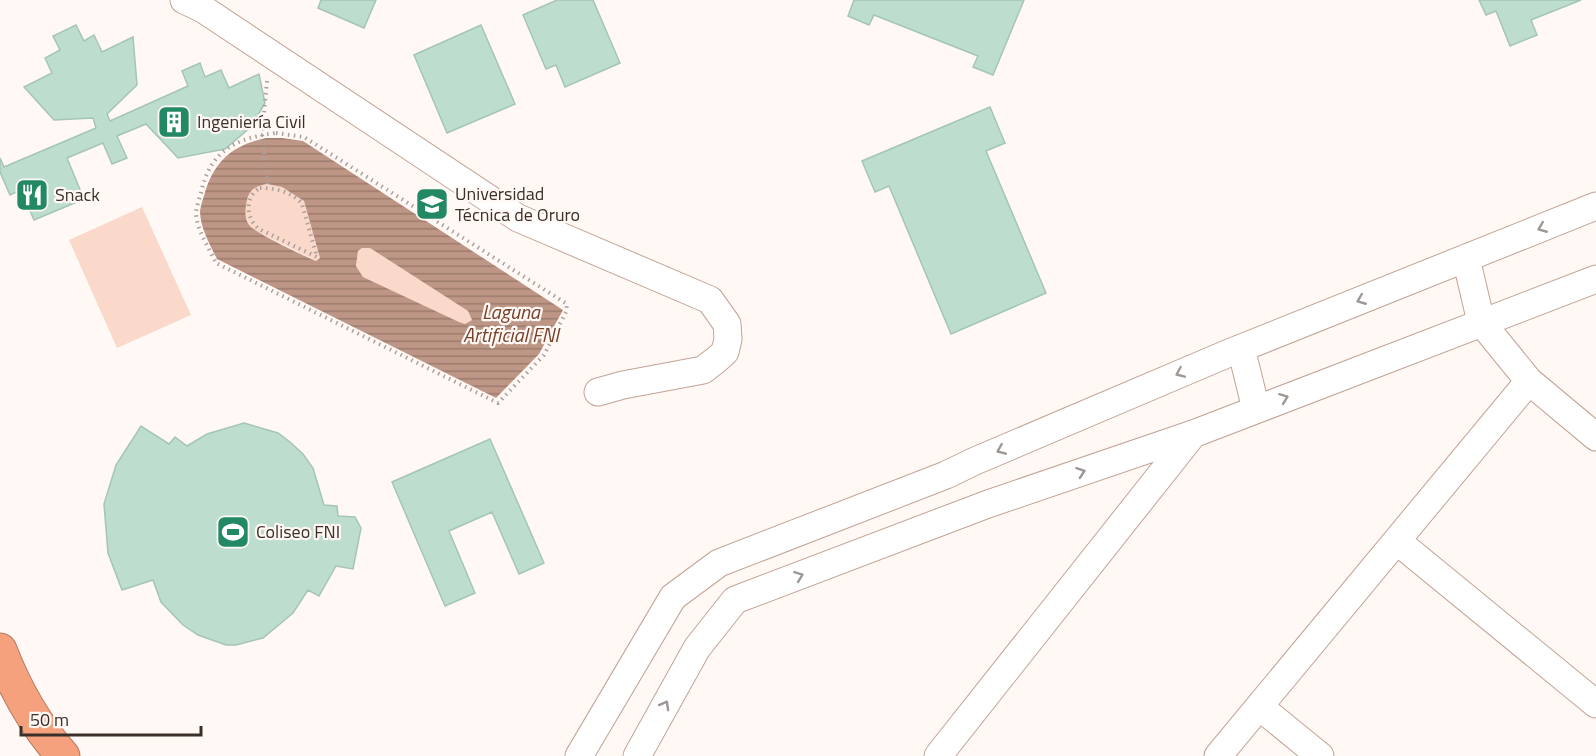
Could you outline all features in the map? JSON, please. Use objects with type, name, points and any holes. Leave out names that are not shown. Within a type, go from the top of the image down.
[{"type":"highway","points":[[0,650],[24,704],[48,740],[63,756]]},
{"type":"street","points":[[184,0],[203,9],[518,218],[710,300],[727,324],[728,339],[725,352],[703,370],[598,392]]},
{"type":"street","points":[[579,756],[673,597],[719,564],[946,475],[975,460],[1241,348],[1596,206]]},
{"type":"street","points":[[1466,258],[1481,322],[1529,381],[1596,437]]},
{"type":"street","points":[[637,756],[697,648],[735,600],[961,514],[1193,434],[1596,279]]},
{"type":"street","points":[[1241,348],[1257,409]]},
{"type":"street","points":[[1218,756],[1529,381]]},
{"type":"street","points":[[938,756],[1193,434]]},
{"type":"street","points":[[946,475],[961,514]]},
{"type":"street","points":[[1397,541],[1596,704]]},
{"type":"street","points":[[1260,707],[1320,756]]},
{"type":"path","points":[[267,80],[262,134],[268,188]]},
{"type":"path","points":[[276,133],[304,137],[567,304],[566,312],[544,355],[498,403],[216,263],[199,227],[196,212],[205,174],[218,155],[247,137],[262,134],[276,133]]},
{"type":"path","points":[[268,188],[275,188],[298,199],[302,204],[317,257],[252,224],[249,210],[251,198],[255,191],[268,188]]},
{"type":"shaded area","points":[[267,184],[282,187],[304,201],[320,258],[316,261],[250,226],[245,210],[249,193],[258,186]]},
{"type":"shaded area","points":[[142,207],[191,315],[117,348],[69,240]]},
{"type":"shaded area","points":[[362,248],[370,248],[468,311],[472,320],[465,324],[459,322],[363,277],[356,266],[358,251]]},
{"type":"water","name":"Laguna Artificial FNI","points":[[282,138],[303,141],[563,310],[539,354],[496,398],[217,259],[200,217],[200,208],[206,189],[210,178],[228,154],[255,141]],"holes":[[[267,184],[282,187],[304,201],[320,258],[316,261],[254,230],[248,223],[245,210],[248,196],[254,189]],[[362,248],[370,248],[468,311],[472,320],[465,324],[459,322],[363,277],[356,266],[358,251]]]},
{"type":"building","points":[[321,0],[376,0],[364,28],[318,8]]},
{"type":"building","points":[[557,0],[593,0],[620,63],[565,87],[556,65],[546,69],[523,15]]},
{"type":"building","points":[[854,0],[1024,0],[993,75],[973,67],[978,56],[874,15],[869,25],[848,16]]},
{"type":"building","points":[[1479,0],[1581,0],[1531,20],[1537,35],[1510,46],[1496,11],[1486,15]]},
{"type":"building","name":"Ingeniería Civil","points":[[76,25],[84,41],[94,35],[102,52],[133,37],[137,85],[107,114],[110,121],[188,86],[182,71],[200,63],[205,77],[221,70],[229,88],[259,74],[265,103],[251,127],[225,149],[178,158],[146,124],[117,136],[127,158],[112,164],[103,143],[67,158],[84,199],[34,220],[21,190],[10,195],[0,172],[0,158],[4,167],[96,128],[93,118],[54,120],[24,87],[52,73],[45,58],[60,50],[53,36]]},
{"type":"building","points":[[481,25],[515,104],[447,133],[414,55]]},
{"type":"building","points":[[990,107],[1005,143],[986,151],[1046,293],[951,334],[889,186],[875,192],[862,161]]},
{"type":"building","name":"Coliseo FNI","points":[[244,423],[278,433],[290,442],[313,468],[324,505],[337,506],[338,516],[355,517],[361,528],[353,569],[336,566],[319,596],[308,590],[293,613],[263,638],[236,645],[226,645],[198,635],[183,625],[161,602],[153,580],[122,590],[108,553],[104,504],[116,465],[141,426],[169,444],[175,437],[187,446],[207,434]]},
{"type":"building","points":[[490,439],[544,563],[519,574],[492,512],[449,531],[475,593],[445,606],[392,482]]},
{"type":"place","name":"Ingeniería Civil","points":[[174,122]]},
{"type":"place","name":"Snack","points":[[32,195]]},
{"type":"place","name":"Universidad Técnica de Oruro","points":[[432,204]]},
{"type":"place","name":"Coliseo FNI","points":[[233,532]]}]
